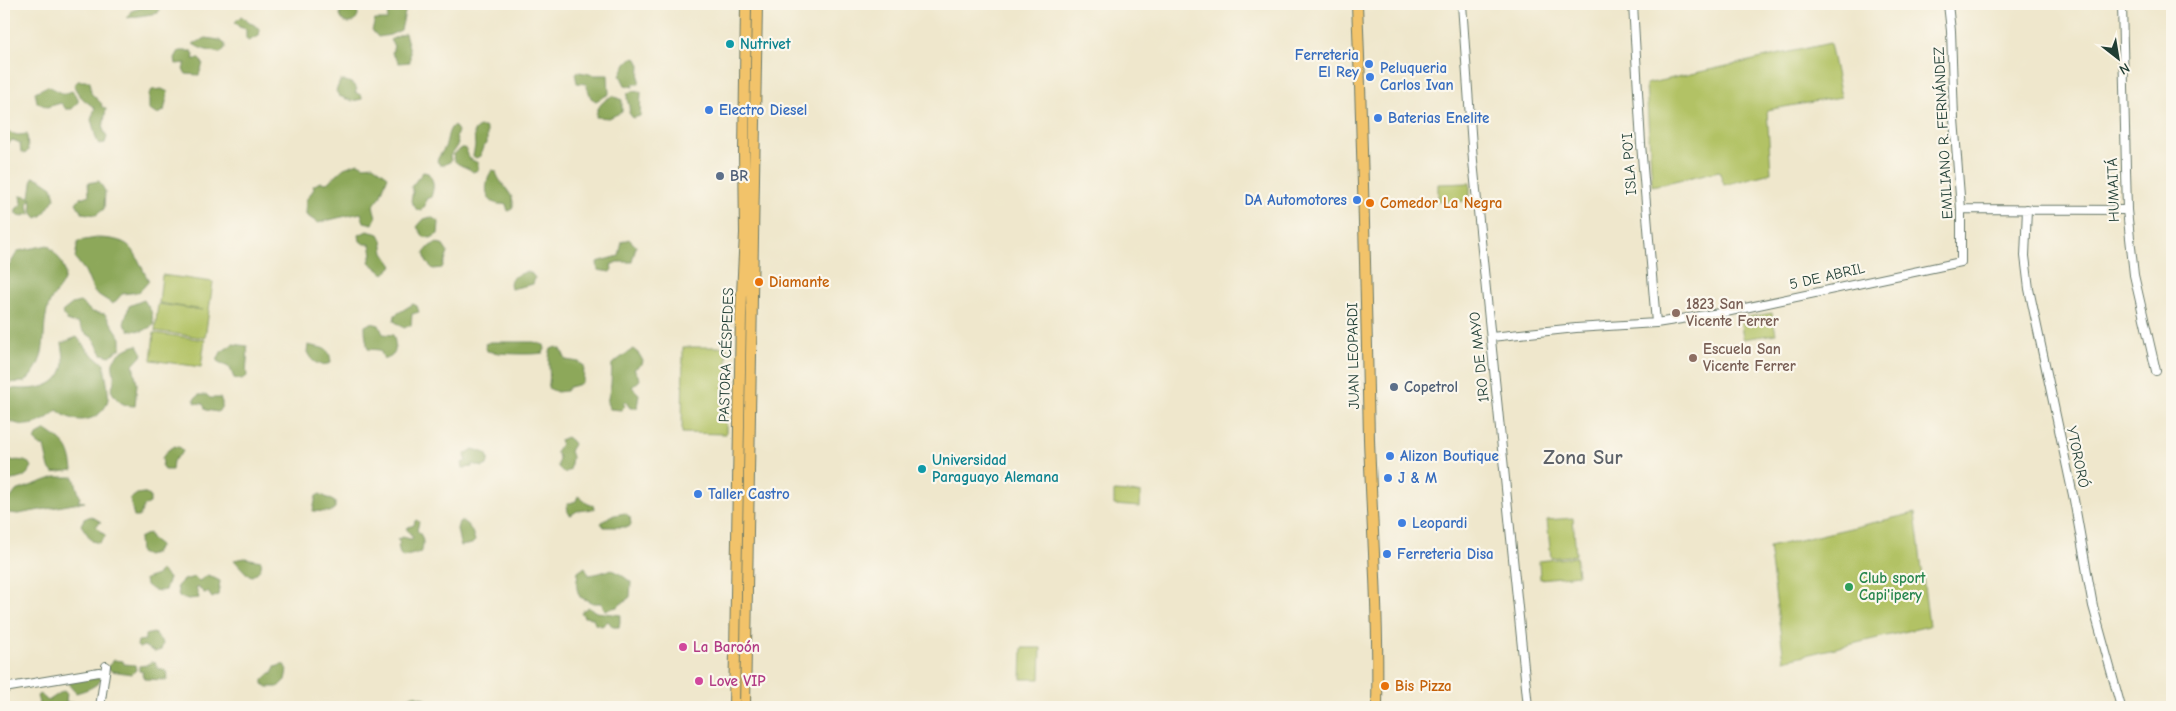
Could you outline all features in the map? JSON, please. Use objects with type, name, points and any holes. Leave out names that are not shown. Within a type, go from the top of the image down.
[{"type":"main road","name":"PASTORA CÉSPEDES","points":[[745,707],[751,56],[746,4]]},
{"type":"main road","name":"PASTORA CÉSPEDES","points":[[734,707],[741,335],[745,233],[744,153],[757,4]]},
{"type":"main road","name":"JUAN LEOPARDI","points":[[1357,4],[1364,188],[1370,447],[1378,628],[1377,707]]},
{"type":"street","name":"1RO DE MAYO","points":[[1462,4],[1473,161],[1528,707]]},
{"type":"street","name":"ISLA PO'I","points":[[1633,4],[1641,144],[1656,323]]},
{"type":"street","name":"EMILIANO R. FERNÁNDEZ","points":[[1948,4],[1952,31],[1954,119],[1961,209],[1961,262]]},
{"type":"street","name":"HUMAITÁ","points":[[2122,4],[2127,210],[2134,275],[2156,371]]},
{"type":"street","points":[[1961,209],[2127,210]]},
{"type":"street","name":"YTORORÓ","points":[[2027,209],[2025,256],[2029,289],[2066,463],[2093,606],[2121,707]]},
{"type":"street","name":"5 DE ABRIL","points":[[1490,338],[1576,328],[1656,323],[1726,312],[1961,262]]},
{"type":"street","points":[[4,688],[105,670],[100,707]]},
{"type":"green space","points":[[152,4],[157,5],[158,13],[127,18],[131,11]]},
{"type":"green space","points":[[391,4],[407,4],[401,30],[390,35],[378,37],[372,30],[375,20],[387,20],[388,13],[392,10]]},
{"type":"green space","points":[[349,5],[355,8],[358,14],[355,20],[349,23],[343,20],[340,14],[343,8]]},
{"type":"green space","points":[[241,16],[260,29],[259,36],[248,41],[246,29],[239,27],[235,22]]},
{"type":"green space","points":[[405,33],[410,51],[410,62],[399,63],[392,53],[394,46],[390,40]]},
{"type":"green space","points":[[206,38],[219,40],[225,44],[225,48],[221,53],[203,49],[193,44]]},
{"type":"green space","points":[[1830,43],[1841,97],[1767,110],[1771,173],[1724,185],[1719,171],[1652,186],[1646,84]]},
{"type":"green space","points":[[179,51],[192,51],[193,59],[199,59],[203,63],[199,75],[186,74],[183,69],[186,63],[176,64],[175,58]]},
{"type":"green space","points":[[633,57],[637,59],[640,65],[639,84],[633,84],[633,87],[625,85],[620,75],[625,65]]},
{"type":"green space","points":[[575,73],[608,75],[609,94],[596,101],[591,98],[586,84],[577,83]]},
{"type":"green space","points":[[78,81],[90,81],[91,93],[102,104],[101,106],[106,109],[103,129],[107,137],[105,143],[99,144],[98,142],[91,120],[95,108],[77,92],[74,85]]},
{"type":"green space","points":[[340,81],[354,85],[357,89],[355,92],[362,96],[362,99],[352,101],[339,96],[336,91]]},
{"type":"green space","points":[[48,86],[64,94],[72,91],[78,98],[78,102],[72,109],[66,109],[61,103],[47,107],[37,102],[35,92]]},
{"type":"green space","points":[[162,89],[168,92],[164,111],[157,114],[149,110],[149,94],[152,90]]},
{"type":"green space","points":[[633,91],[641,92],[640,116],[633,118],[629,113],[627,98],[628,93]]},
{"type":"green space","points":[[612,96],[622,100],[622,112],[609,118],[596,117],[597,110],[601,104]]},
{"type":"green space","points":[[454,125],[458,131],[456,137],[458,144],[450,156],[451,161],[440,165],[437,161]]},
{"type":"green space","points":[[479,127],[485,127],[487,130],[487,144],[483,147],[480,156],[476,158],[473,156],[475,146],[474,131]]},
{"type":"green space","points":[[7,132],[18,135],[27,134],[28,151],[25,154],[21,152],[20,143],[13,140],[6,144],[4,138]]},
{"type":"green space","points":[[465,148],[470,159],[478,163],[478,170],[473,172],[453,159],[454,154]]},
{"type":"green space","points":[[358,163],[364,166],[373,165],[388,176],[380,197],[373,206],[376,217],[373,224],[364,222],[361,213],[318,223],[306,215],[306,200],[314,189],[313,186],[320,182],[327,183],[344,168]]},
{"type":"green space","points":[[492,170],[496,171],[512,199],[512,209],[508,211],[506,204],[493,202],[487,194],[487,182]]},
{"type":"green space","points":[[423,172],[428,173],[432,179],[433,190],[431,197],[426,199],[425,206],[421,210],[417,210],[411,201],[413,191],[411,187]]},
{"type":"green space","points":[[33,177],[52,187],[55,198],[43,215],[37,218],[31,211],[32,203],[30,198],[28,205],[30,214],[22,216],[16,214],[16,209],[22,204],[21,195],[30,197]]},
{"type":"green space","points":[[99,181],[105,191],[104,209],[96,215],[82,213],[76,203],[80,198],[89,195],[88,183]]},
{"type":"green space","points":[[1470,183],[1470,201],[1438,202],[1438,184]]},
{"type":"green space","points":[[431,217],[439,222],[438,234],[431,238],[424,237],[417,227],[424,219]]},
{"type":"green space","points":[[367,231],[379,234],[384,253],[393,266],[384,274],[369,262],[372,254],[370,244],[364,244],[360,241],[359,235]]},
{"type":"green space","points":[[97,238],[120,241],[127,244],[136,254],[149,281],[139,292],[122,294],[113,304],[94,292],[85,271],[75,258],[78,241]]},
{"type":"green space","points":[[629,239],[636,246],[632,262],[617,262],[611,265],[612,269],[610,272],[598,270],[597,262],[619,256],[622,242]]},
{"type":"green space","points":[[436,243],[442,244],[448,253],[442,268],[433,269],[427,263],[424,253],[430,246]]},
{"type":"green space","points":[[48,245],[61,262],[65,275],[63,283],[50,302],[39,362],[34,372],[25,382],[5,383],[4,282],[7,280],[6,271],[18,251]]},
{"type":"green space","points":[[526,271],[535,278],[533,284],[511,289],[512,278]]},
{"type":"green space","points":[[162,275],[213,282],[205,338],[155,331],[158,304],[203,310],[159,303]]},
{"type":"green space","points":[[144,300],[151,311],[154,325],[143,331],[129,330],[124,324],[129,306]]},
{"type":"green space","points":[[80,302],[92,312],[105,314],[121,338],[121,348],[110,356],[102,354],[93,338],[84,332],[78,323],[68,322],[62,312],[72,304]]},
{"type":"green space","points":[[413,304],[417,306],[419,312],[412,314],[411,325],[404,328],[394,321],[395,315]]},
{"type":"green space","points":[[1772,313],[1776,334],[1743,339],[1740,318]]},
{"type":"green space","points":[[371,323],[379,325],[383,334],[393,335],[395,350],[394,354],[388,358],[384,359],[380,350],[368,349],[365,326]]},
{"type":"green space","points":[[154,333],[205,340],[201,367],[151,360]]},
{"type":"green space","points":[[77,337],[88,351],[104,364],[108,399],[103,410],[94,417],[76,420],[57,410],[38,423],[25,425],[11,422],[4,418],[4,388],[36,388],[52,383],[58,378],[64,365],[62,343]]},
{"type":"green space","points":[[490,342],[534,342],[544,345],[545,349],[543,353],[538,354],[492,352],[487,351],[485,344]]},
{"type":"green space","points":[[233,344],[247,346],[247,376],[242,380],[234,378],[230,368],[217,361],[221,352]]},
{"type":"green space","points":[[138,345],[143,354],[133,365],[137,384],[135,406],[130,406],[120,402],[111,390],[114,383],[113,364],[117,356],[123,351]]},
{"type":"green space","points":[[308,345],[325,349],[329,354],[331,363],[323,365],[311,359],[307,352]]},
{"type":"green space","points":[[556,347],[561,349],[566,360],[579,362],[584,366],[584,376],[581,383],[569,387],[566,391],[557,392],[548,388],[550,354],[551,349]]},
{"type":"green space","points":[[683,347],[727,347],[726,434],[682,433]]},
{"type":"green space","points":[[633,349],[643,361],[642,364],[634,369],[640,379],[632,387],[639,394],[637,408],[630,408],[625,401],[623,403],[625,406],[621,410],[610,409],[607,403],[611,384],[612,364]]},
{"type":"green space","points":[[199,395],[220,398],[222,406],[218,412],[206,410],[203,404],[195,403],[194,399]]},
{"type":"green space","points":[[46,430],[66,446],[73,470],[53,473],[49,468],[44,446],[35,441],[37,435]]},
{"type":"green space","points":[[567,437],[574,444],[570,451],[572,457],[570,470],[564,473],[558,467],[559,457],[556,452],[561,444],[560,440]]},
{"type":"green space","points":[[175,446],[181,448],[183,452],[173,461],[172,470],[164,470],[162,458],[168,450]]},
{"type":"green space","points":[[473,449],[487,455],[487,465],[483,467],[472,464],[472,467],[463,468],[462,463],[466,461],[465,454]]},
{"type":"green space","points":[[4,451],[9,461],[18,460],[30,464],[32,466],[30,471],[21,478],[4,481]]},
{"type":"green space","points":[[55,477],[74,477],[80,498],[78,501],[85,502],[18,514],[9,513],[5,506],[16,491]]},
{"type":"green space","points":[[1114,491],[1141,493],[1140,507],[1114,505]]},
{"type":"green space","points":[[143,493],[150,496],[150,503],[144,506],[139,517],[134,517],[130,499],[137,494]]},
{"type":"green space","points":[[320,494],[335,502],[335,508],[330,512],[313,511],[316,496]]},
{"type":"green space","points":[[578,496],[588,504],[593,505],[594,509],[577,511],[571,515],[568,513],[567,504],[576,501]]},
{"type":"green space","points":[[625,513],[630,517],[631,524],[629,527],[604,527],[601,523],[610,516]]},
{"type":"green space","name":"Club sport Capi'ipery","points":[[1915,513],[1929,626],[1784,660],[1769,547]]},
{"type":"green space","points":[[91,516],[101,522],[96,526],[106,536],[99,543],[92,541],[81,525],[84,519]]},
{"type":"green space","points":[[1573,518],[1576,555],[1551,558],[1547,520]]},
{"type":"green space","points":[[417,520],[419,522],[417,530],[423,540],[421,552],[403,557],[400,554],[398,545],[400,543],[397,539],[403,537],[413,538],[406,528],[414,525]]},
{"type":"green space","points":[[461,521],[467,524],[472,532],[475,541],[472,544],[461,546],[460,544],[457,529]]},
{"type":"green space","points":[[149,533],[151,538],[160,545],[155,553],[147,556],[140,553],[139,538]]},
{"type":"green space","points":[[1576,557],[1578,575],[1540,579],[1539,561]]},
{"type":"green space","points":[[245,558],[261,561],[261,568],[252,576],[247,574],[234,560]]},
{"type":"green space","points":[[585,567],[589,575],[611,570],[618,573],[631,582],[630,597],[617,607],[605,610],[601,603],[593,603],[580,597],[577,588],[578,572]]},
{"type":"green space","points":[[161,570],[169,578],[165,590],[155,590],[146,585],[145,579],[157,575]]},
{"type":"green space","points":[[208,575],[220,581],[218,595],[212,598],[208,592],[204,593],[198,587],[196,588],[199,598],[188,599],[179,597],[177,586],[183,580],[195,577],[199,581]]},
{"type":"green space","points":[[588,607],[596,612],[621,615],[619,627],[613,627],[608,621],[602,626],[595,624],[593,618],[584,617],[581,612]]},
{"type":"green space","points":[[154,633],[163,643],[161,650],[155,652],[144,646],[139,648],[137,646],[138,641],[145,640],[145,635]]},
{"type":"green space","points":[[1022,648],[1041,648],[1040,679],[1021,679]]},
{"type":"green space","points":[[114,660],[123,661],[124,664],[135,665],[136,670],[132,674],[111,671],[107,667]]},
{"type":"green space","points":[[155,662],[158,669],[163,669],[167,672],[168,677],[166,680],[145,679],[142,675],[143,672],[139,671],[139,666],[147,665]]},
{"type":"green space","points":[[285,665],[287,670],[285,680],[278,687],[268,687],[263,684],[263,680],[269,674],[272,674],[275,667]]},
{"type":"green space","points":[[98,672],[102,679],[90,688],[76,693],[69,685],[68,680],[82,677],[87,679]]},
{"type":"green space","points":[[63,691],[67,693],[66,702],[74,703],[76,707],[36,707],[39,703],[37,696],[40,694],[48,701]]},
{"type":"green space","points":[[413,695],[425,698],[429,707],[397,707],[402,701]]},
{"type":"place","name":"Nutrivet","points":[[730,44]]},
{"type":"place","name":"Ferreteria El Rey","points":[[1369,64]]},
{"type":"place","name":"Peluqueria Carlos Ivan","points":[[1370,77]]},
{"type":"place","name":"Electro Diesel","points":[[709,110]]},
{"type":"place","name":"Baterias Enelite","points":[[1378,118]]},
{"type":"place","name":"BR","points":[[720,176]]},
{"type":"place","name":"DA Automotores","points":[[1357,200]]},
{"type":"place","name":"Comedor La Negra","points":[[1370,203]]},
{"type":"place","name":"Diamante","points":[[759,282]]},
{"type":"place","name":"1823 San Vicente Ferrer","points":[[1676,313]]},
{"type":"place","name":"Escuela San Vicente Ferrer","points":[[1693,358]]},
{"type":"place","name":"Copetrol","points":[[1394,387]]},
{"type":"place","name":"Alizon Boutique","points":[[1390,456]]},
{"type":"place","name":"Universidad Paraguayo Alemana","points":[[922,469]]},
{"type":"place","name":"J & M","points":[[1388,478]]},
{"type":"place","name":"Taller Castro","points":[[698,494]]},
{"type":"place","name":"Leopardi","points":[[1402,523]]},
{"type":"place","name":"Ferreteria Disa","points":[[1387,554]]},
{"type":"place","name":"Club sport Capi'ipery","points":[[1849,587]]},
{"type":"place","name":"La Baroón","points":[[683,647]]},
{"type":"place","name":"Love VIP","points":[[699,681]]},
{"type":"place","name":"Bis Pizza","points":[[1385,686]]},
{"type":"district","name":"Zona Sur","points":[[1583,457]]}]
